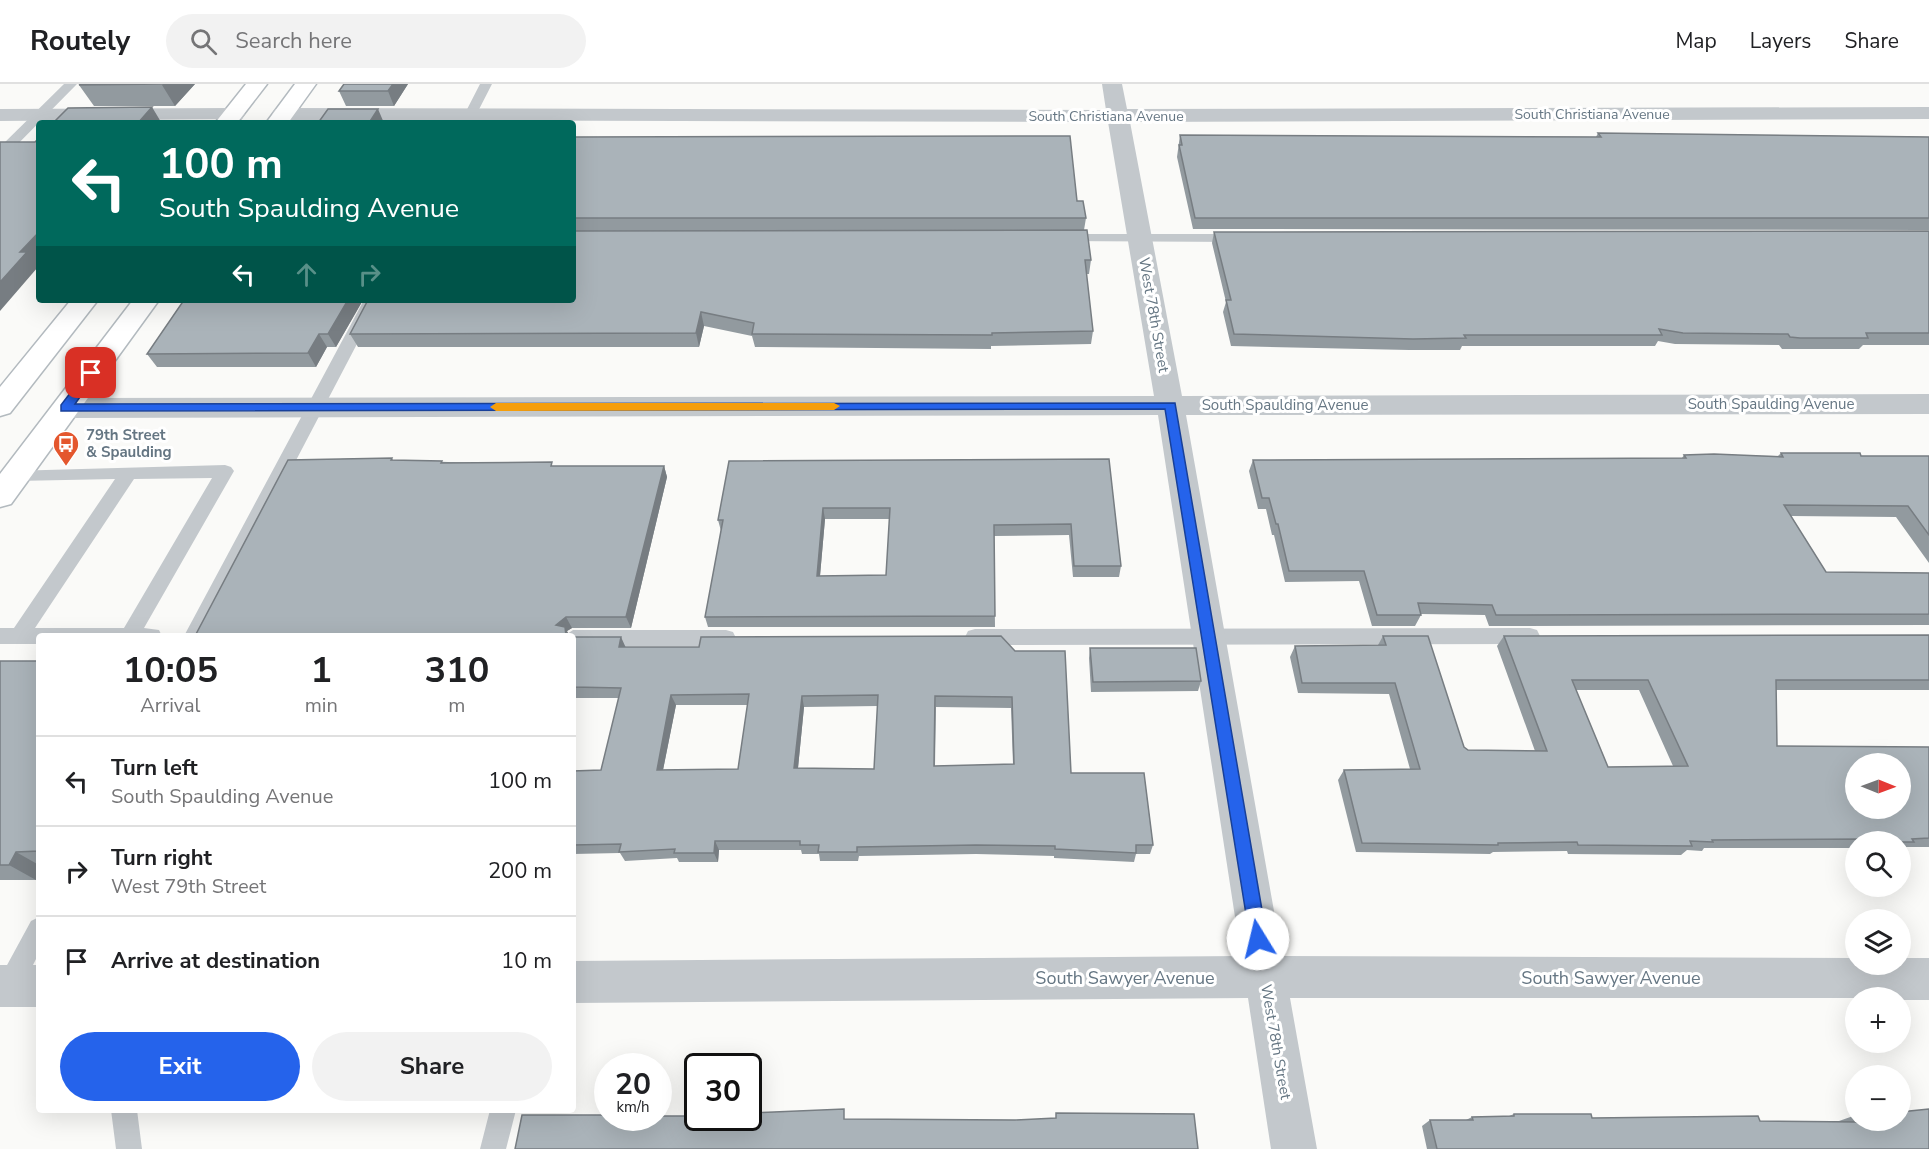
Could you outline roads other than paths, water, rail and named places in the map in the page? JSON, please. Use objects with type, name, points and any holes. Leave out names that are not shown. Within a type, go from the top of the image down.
[{"type":"main road","points":[[230,118],[257,84]]},
{"type":"main road","points":[[280,118],[306,84]]},
{"type":"main road","points":[[0,406],[83,303]]},
{"type":"main road","points":[[8,486],[144,303]]},
{"type":"street","name":"West 78th Street","points":[[1112,84],[1170,405],[1294,1149]]},
{"type":"street","name":"South Christiana Avenue","points":[[280,118],[1929,113]]},
{"type":"street","points":[[0,115],[230,118]]},
{"type":"street","name":"South Spaulding Avenue","points":[[66,408],[1929,404]]},
{"type":"street","name":"South Sawyer Avenue","points":[[576,982],[1265,977],[1929,979]]},
{"type":"lane","points":[[0,154],[71,84]]},
{"type":"lane","points":[[468,119],[486,84]]},
{"type":"lane","points":[[1050,238],[1255,238]]},
{"type":"lane","points":[[196,633],[370,303]]},
{"type":"lane","points":[[8,486],[129,473],[225,471],[131,633]]},
{"type":"lane","points":[[9,636],[129,473]]},
{"type":"lane","points":[[9,636],[36,636]]},
{"type":"lane","points":[[950,637],[1546,636]]},
{"type":"lane","points":[[576,638],[750,638]]},
{"type":"lane","points":[[16,986],[36,936]]},
{"type":"lane","points":[[124,1113],[129,1149]]},
{"type":"lane","points":[[493,1149],[502,1113]]},
{"type":"place","name":"79th Street & Spaulding","points":[[66,467]]}]
